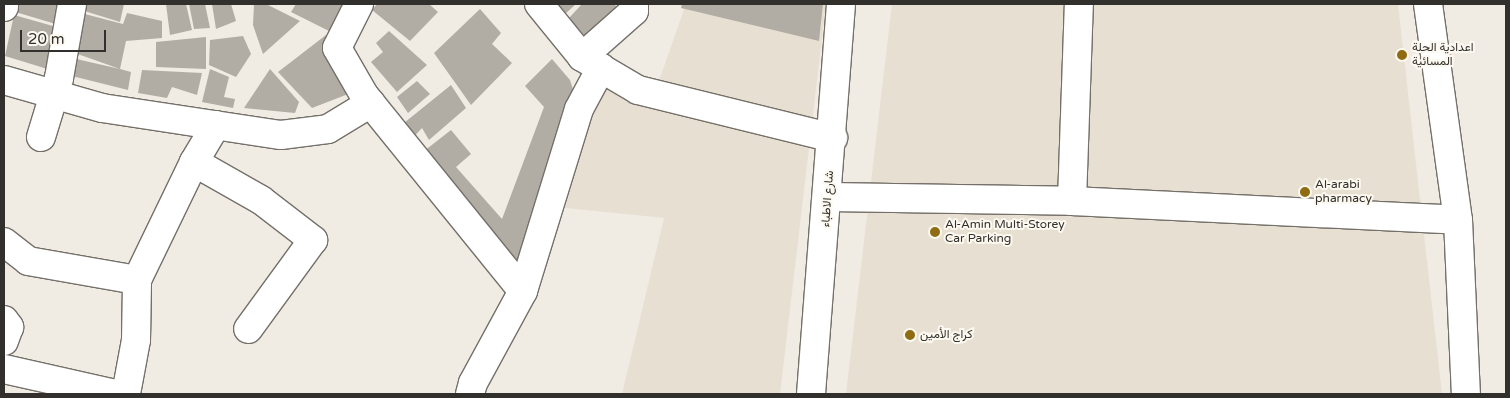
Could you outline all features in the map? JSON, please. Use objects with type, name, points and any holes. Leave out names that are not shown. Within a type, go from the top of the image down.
[{"type":"street","points":[[41,137],[54,94],[72,4]]},
{"type":"street","points":[[360,4],[337,48],[371,103],[524,291]]},
{"type":"street","points":[[539,4],[592,62],[638,90],[674,101],[833,138]]},
{"type":"street","points":[[470,394],[524,291],[592,62],[634,11],[634,4]]},
{"type":"street","name":"شارع الاطباء","points":[[811,394],[829,197],[841,4]]},
{"type":"street","points":[[1072,201],[1079,4]]},
{"type":"street","points":[[1428,4],[1458,220],[1466,394]]},
{"type":"street","points":[[4,80],[102,108],[281,135],[328,129],[371,103]]},
{"type":"street","points":[[126,394],[136,340],[136,280],[194,162],[216,125]]},
{"type":"street","points":[[194,162],[261,200],[312,240],[248,330]]},
{"type":"street","points":[[829,197],[1072,201],[1458,220]]},
{"type":"street","points":[[4,242],[28,261],[136,280]]},
{"type":"street","points":[[4,320],[9,327],[4,342]]},
{"type":"street","points":[[4,369],[116,394]]},
{"type":"shaded area","points":[[686,4],[826,4],[780,394],[622,394],[664,218],[537,205],[590,79],[654,95]]},
{"type":"shaded area","points":[[892,4],[1398,4],[1442,394],[846,394]]},
{"type":"building","points":[[14,4],[65,4],[59,25],[12,11]]},
{"type":"building","points":[[79,4],[124,4],[120,22],[78,9]]},
{"type":"building","points":[[166,4],[186,4],[192,30],[170,35]]},
{"type":"building","points":[[189,4],[205,4],[210,28],[194,29]]},
{"type":"building","points":[[212,4],[231,4],[236,21],[216,29]]},
{"type":"building","points":[[254,4],[266,4],[300,21],[263,54],[253,25]]},
{"type":"building","points":[[296,4],[352,4],[337,35],[291,12]]},
{"type":"building","points":[[377,4],[429,4],[438,12],[410,41],[372,10]]},
{"type":"building","points":[[554,4],[576,4],[565,14]]},
{"type":"building","points":[[582,4],[614,4],[623,13],[590,42],[569,18]]},
{"type":"building","points":[[682,4],[823,4],[819,41],[681,8]]},
{"type":"building","points":[[480,9],[501,33],[492,44],[512,63],[471,105],[434,53]]},
{"type":"building","points":[[77,12],[123,24],[127,13],[162,21],[162,38],[126,41],[120,69],[72,52]]},
{"type":"building","points":[[14,15],[60,28],[54,71],[5,56]]},
{"type":"building","points":[[389,31],[427,65],[397,92],[371,62],[383,52],[376,43]]},
{"type":"building","points":[[326,35],[356,91],[312,108],[278,72]]},
{"type":"building","points":[[243,36],[251,54],[236,77],[209,65],[210,40]]},
{"type":"building","points":[[206,37],[206,69],[156,67],[156,42]]},
{"type":"building","points":[[72,58],[131,72],[128,90],[68,75]]},
{"type":"building","points":[[552,59],[570,80],[575,96],[517,273],[419,155],[451,130],[471,154],[456,167],[502,219],[544,107],[525,86]]},
{"type":"building","points":[[210,69],[229,77],[224,97],[235,99],[233,108],[202,102]]},
{"type":"building","points":[[270,69],[299,102],[295,113],[244,108]]},
{"type":"building","points":[[142,70],[202,73],[197,95],[172,87],[167,98],[138,93]]},
{"type":"building","points":[[417,81],[430,94],[408,113],[397,97]]},
{"type":"building","points":[[451,85],[466,108],[429,140],[422,128],[409,142],[399,127]]},
{"type":"place","name":"اعدادية الحلة المسائية","points":[[1402,55]]},
{"type":"place","name":"Al-arabi pharmacy","points":[[1305,192]]},
{"type":"place","name":"Al-Amin Multi-Storey Car Parking","points":[[935,232]]},
{"type":"place","name":"كراج الأمين","points":[[910,335]]}]
